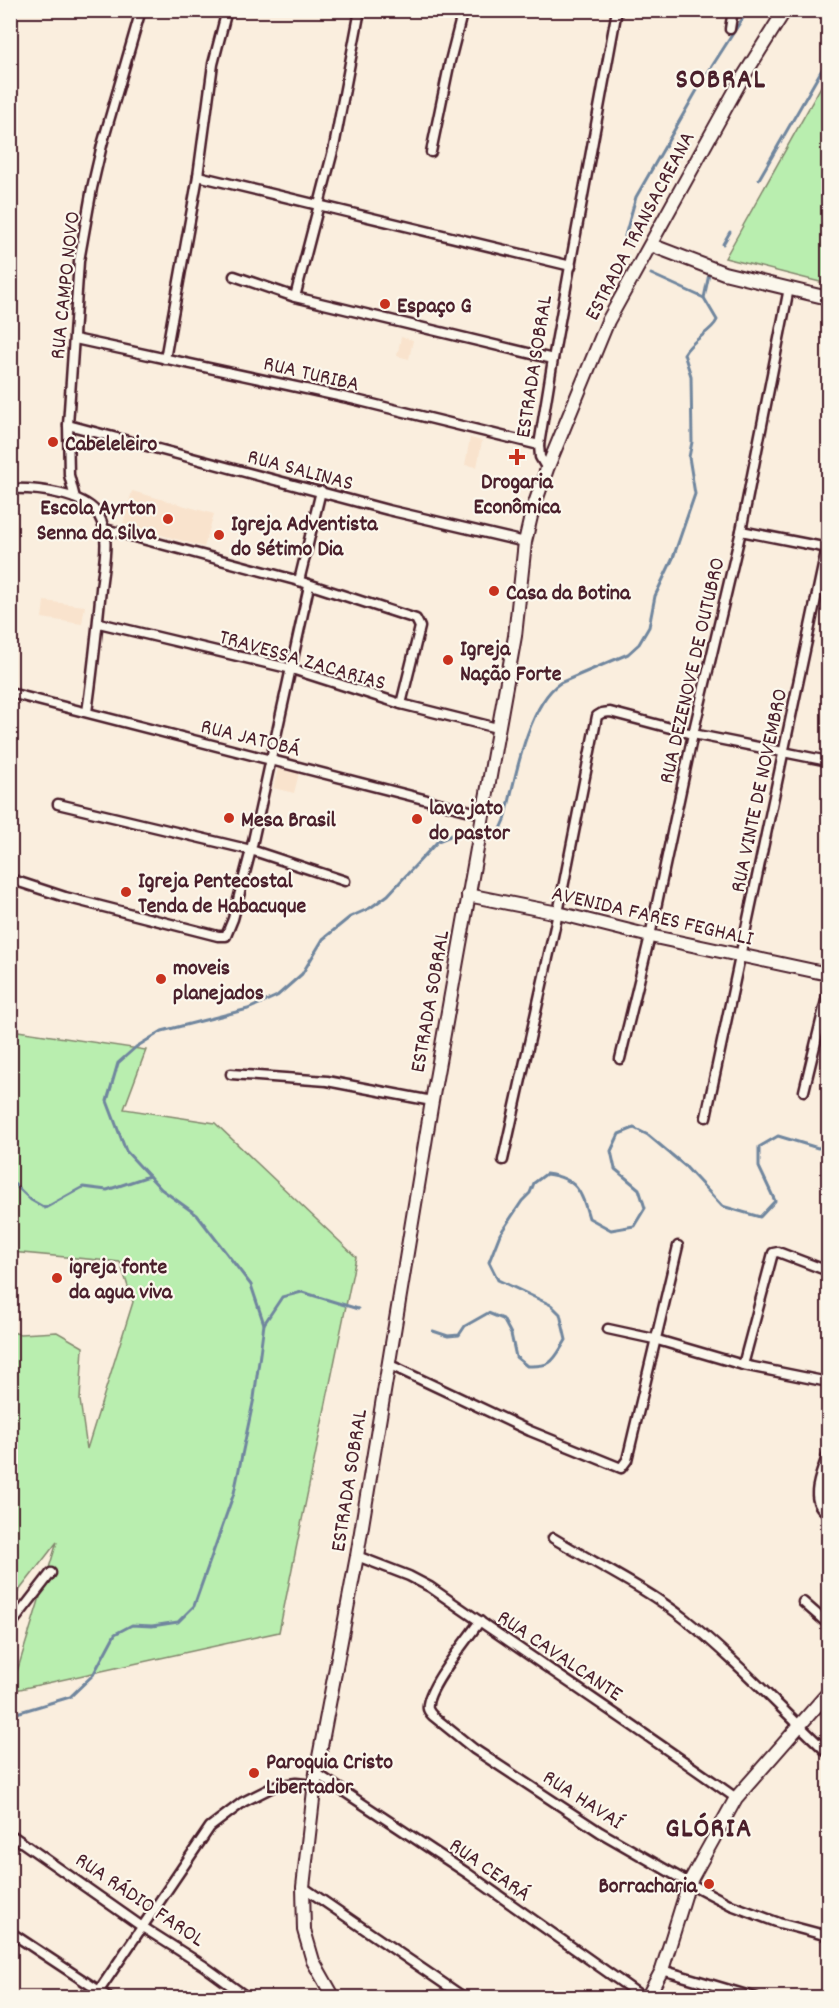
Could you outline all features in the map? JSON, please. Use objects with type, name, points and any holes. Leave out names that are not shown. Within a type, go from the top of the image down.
[{"type":"street","name":"RUA CAMPO NOVO","points":[[75,498],[69,475],[68,425],[79,261],[92,188],[141,10]]},
{"type":"street","points":[[165,359],[198,176],[213,64],[227,10]]},
{"type":"street","points":[[295,297],[320,206],[344,102],[360,10]]},
{"type":"street","points":[[431,152],[463,10]]},
{"type":"street","name":"ESTRADA SOBRAL","points":[[334,1998],[313,1961],[304,1930],[303,1887],[315,1779],[357,1556],[432,1101],[514,636],[525,542],[532,512],[547,469],[540,457],[539,445],[617,10]]},
{"type":"street","points":[[730,29],[733,10]]},
{"type":"street","name":"ESTRADA TRANSACREANA","points":[[547,469],[608,321],[740,82],[784,10]]},
{"type":"street","points":[[198,176],[571,266]]},
{"type":"street","points":[[651,245],[724,273],[828,298]]},
{"type":"street","points":[[234,276],[295,297],[553,359]]},
{"type":"street","name":"RUA DEZENOVE DE OUTUBRO","points":[[620,1059],[741,531],[789,288]]},
{"type":"street","name":"RUA TURIBA","points":[[75,339],[352,399],[539,445]]},
{"type":"street","name":"RUA SALINAS","points":[[68,425],[388,510],[525,542]]},
{"type":"street","points":[[10,489],[32,488],[85,502],[99,514],[105,530],[99,623],[87,712]]},
{"type":"street","points":[[299,581],[321,491]]},
{"type":"street","points":[[105,530],[299,581],[419,622],[420,627],[401,704]]},
{"type":"street","points":[[741,531],[828,546]]},
{"type":"street","name":"RUA VINTE DE NOVEMBRO","points":[[706,1117],[828,546]]},
{"type":"street","points":[[10,879],[65,897],[218,936],[226,936],[233,919],[250,850],[309,586]]},
{"type":"street","name":"TRAVESSA ZACARIAS","points":[[99,623],[292,669],[401,704],[497,728]]},
{"type":"street","name":"RUA JATOBÁ","points":[[10,693],[482,814]]},
{"type":"street","points":[[503,1160],[558,913],[597,716],[602,712],[610,712],[693,734],[828,761]]},
{"type":"street","points":[[58,804],[250,850],[345,881]]},
{"type":"street","name":"AVENIDA FARES FEGHALI","points":[[468,895],[828,974]]},
{"type":"street","points":[[804,1091],[828,992]]},
{"type":"street","points":[[231,1074],[327,1081],[432,1101]]},
{"type":"street","points":[[388,1364],[530,1431],[617,1468],[622,1467],[627,1460],[678,1246]]},
{"type":"street","points":[[743,1365],[770,1260],[775,1252],[828,1271]]},
{"type":"street","points":[[608,1329],[654,1339],[743,1365],[828,1383]]},
{"type":"street","points":[[828,1452],[816,1497],[822,1509],[828,1513]]},
{"type":"street","points":[[553,1538],[684,1618],[722,1651],[828,1754]]},
{"type":"street","name":"RUA CAVALCANTE","points":[[357,1556],[430,1587],[554,1673],[632,1723],[736,1798]]},
{"type":"street","points":[[10,1626],[51,1573]]},
{"type":"street","points":[[803,1602],[828,1624]]},
{"type":"street","name":"RUA HAVAÍ","points":[[480,1622],[436,1682],[430,1694],[428,1711],[442,1724],[483,1755],[600,1832],[689,1883],[731,1905],[779,1923],[828,1936]]},
{"type":"street","points":[[645,1998],[662,1970],[689,1883],[736,1798],[828,1693]]},
{"type":"street","points":[[97,1994],[210,1827],[227,1813],[275,1786],[315,1779]]},
{"type":"street","name":"RUA CEARÁ","points":[[315,1779],[467,1873],[645,1998]]},
{"type":"street","name":"RUA RÁDIO FAROL","points":[[10,1834],[248,1998]]},
{"type":"street","points":[[303,1887],[465,1998]]},
{"type":"street","points":[[10,1932],[97,1994],[110,1998]]},
{"type":"street","points":[[662,1970],[757,1998]]},
{"type":"shaded area","points":[[401,337],[413,340],[409,359],[397,356]]},
{"type":"shaded area","points":[[470,438],[482,441],[477,467],[465,465]]},
{"type":"shaded area","name":"Escola Ayrton Senna da Silva","points":[[132,491],[214,514],[204,547],[123,524]]},
{"type":"shaded area","points":[[44,601],[85,606],[82,624],[42,618]]},
{"type":"shaded area","points":[[278,768],[299,773],[294,793],[273,788]]},
{"type":"green space","points":[[828,74],[828,284],[725,258]]},
{"type":"green space","points":[[11,1030],[146,1050],[124,1109],[215,1123],[356,1257],[279,1632],[11,1691],[57,1542],[11,1601],[11,1332],[20,1334],[57,1332],[83,1347],[80,1400],[87,1449],[133,1302],[120,1262],[11,1252]]},
{"type":"waterway","points":[[631,247],[625,236],[636,197],[700,85],[748,10]]},
{"type":"waterway","points":[[759,179],[828,59]]},
{"type":"waterway","points":[[723,244],[730,232]]},
{"type":"waterway","points":[[494,834],[501,829],[505,820],[530,726],[549,694],[560,683],[628,654],[639,644],[649,627],[655,596],[673,558],[695,494],[689,457],[692,442],[691,376],[684,354],[717,320],[704,298],[651,274]]},
{"type":"waterway","points":[[704,298],[709,274]]},
{"type":"waterway","points":[[10,1715],[70,1697],[93,1675],[115,1634],[132,1625],[152,1626],[178,1622],[194,1606],[234,1493],[254,1398],[264,1324],[251,1285],[197,1215],[161,1189],[126,1151],[107,1101],[118,1063],[136,1047],[162,1031],[248,1009],[277,996],[302,974],[323,939],[350,917],[370,908],[388,895],[438,841],[460,832]]},
{"type":"waterway","points":[[433,1331],[448,1336],[459,1335],[465,1326],[488,1313],[503,1319],[511,1334],[516,1357],[527,1366],[547,1364],[555,1358],[566,1340],[560,1314],[551,1305],[498,1280],[489,1262],[500,1234],[530,1193],[534,1183],[546,1174],[565,1179],[576,1187],[589,1218],[611,1230],[634,1226],[645,1208],[639,1189],[615,1169],[611,1151],[619,1134],[634,1128],[648,1135],[685,1166],[722,1206],[760,1217],[775,1201],[759,1167],[759,1147],[778,1136],[818,1148],[828,1146]]},
{"type":"waterway","points":[[10,1180],[31,1200],[45,1208],[83,1187],[107,1190],[149,1176]]},
{"type":"waterway","points":[[264,1324],[282,1297],[302,1292],[358,1309]]},
{"type":"place","name":"Espaço G","points":[[385,304]]},
{"type":"place","name":"Cabeleleiro","points":[[53,442]]},
{"type":"place","name":"Drogaria Econômica","points":[[517,457]]},
{"type":"place","name":"Escola Ayrton Senna da Silva","points":[[168,519]]},
{"type":"place","name":"Igreja Adventista do Sétimo Dia","points":[[219,535]]},
{"type":"place","name":"Casa da Botina","points":[[494,591]]},
{"type":"place","name":"Igreja Nação Forte","points":[[448,660]]},
{"type":"place","name":"Mesa Brasil","points":[[229,818]]},
{"type":"place","name":"lava jato do pastor","points":[[417,819]]},
{"type":"place","name":"Igreja Pentecostal Tenda de Habacuque","points":[[126,892]]},
{"type":"place","name":"moveis planejados","points":[[161,979]]},
{"type":"place","name":"igreja fonte da agua viva","points":[[57,1278]]},
{"type":"place","name":"Paroquia Cristo Libertador","points":[[254,1773]]},
{"type":"place","name":"Borracharia","points":[[709,1884]]},
{"type":"district","name":"SOBRAL","points":[[721,77]]},
{"type":"district","name":"GLÓRIA","points":[[709,1826]]}]
